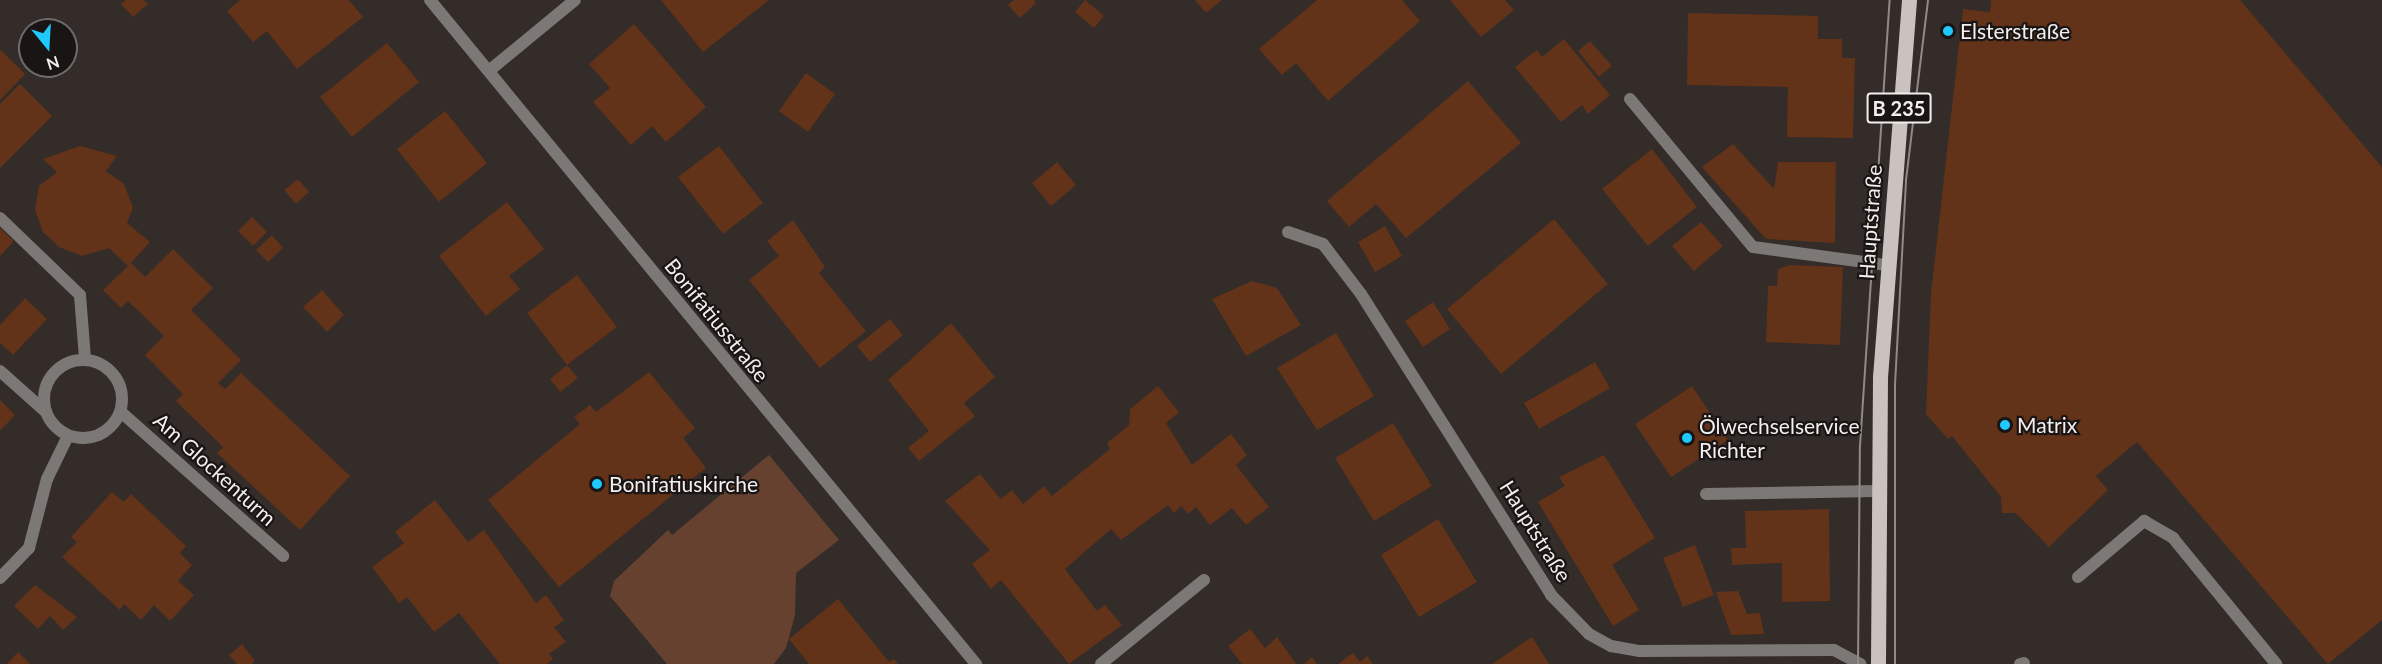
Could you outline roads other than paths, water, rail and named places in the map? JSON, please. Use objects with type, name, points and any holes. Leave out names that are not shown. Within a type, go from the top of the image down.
[{"type":"main road","name":"Hauptstraße","points":[[1878,664],[1876,491],[1887,265],[1909,0]]},
{"type":"street","name":"Bonifatiusstraße","points":[[430,0],[490,70],[976,664]]},
{"type":"street","points":[[490,70],[575,0]]},
{"type":"street","points":[[1630,99],[1753,247],[1887,265]]},
{"type":"street","points":[[0,218],[80,295],[85,359],[66,363],[49,378],[45,412]]},
{"type":"street","name":"Hauptstraße","points":[[1287,232],[1323,244],[1362,294],[1551,595],[1589,634],[1611,646],[1639,651],[1834,650],[1860,664]]},
{"type":"street","name":"Am Glockenturm","points":[[68,436],[84,439],[104,433],[121,412],[122,391],[112,372],[85,359]]},
{"type":"street","points":[[0,371],[68,436],[47,479],[29,548],[0,578]]},
{"type":"street","name":"Am Glockenturm","points":[[121,412],[283,556]]},
{"type":"street","points":[[1706,494],[1876,491]]},
{"type":"street","points":[[2078,577],[2145,521],[2173,538],[2276,664]]},
{"type":"street","points":[[1101,664],[1204,580]]},
{"type":"tram line","points":[[1858,664],[1860,446],[1890,0]]},
{"type":"tram line","points":[[1895,664],[1895,385],[1906,180],[1928,0]]},
{"type":"place","name":"Elsterstraße","points":[[1948,31]]},
{"type":"place","name":"Matrix","points":[[2005,425]]},
{"type":"place","name":"Ölwechselservice Richter","points":[[1687,438]]},
{"type":"place","name":"Bonifatiuskirche","points":[[597,484]]}]
